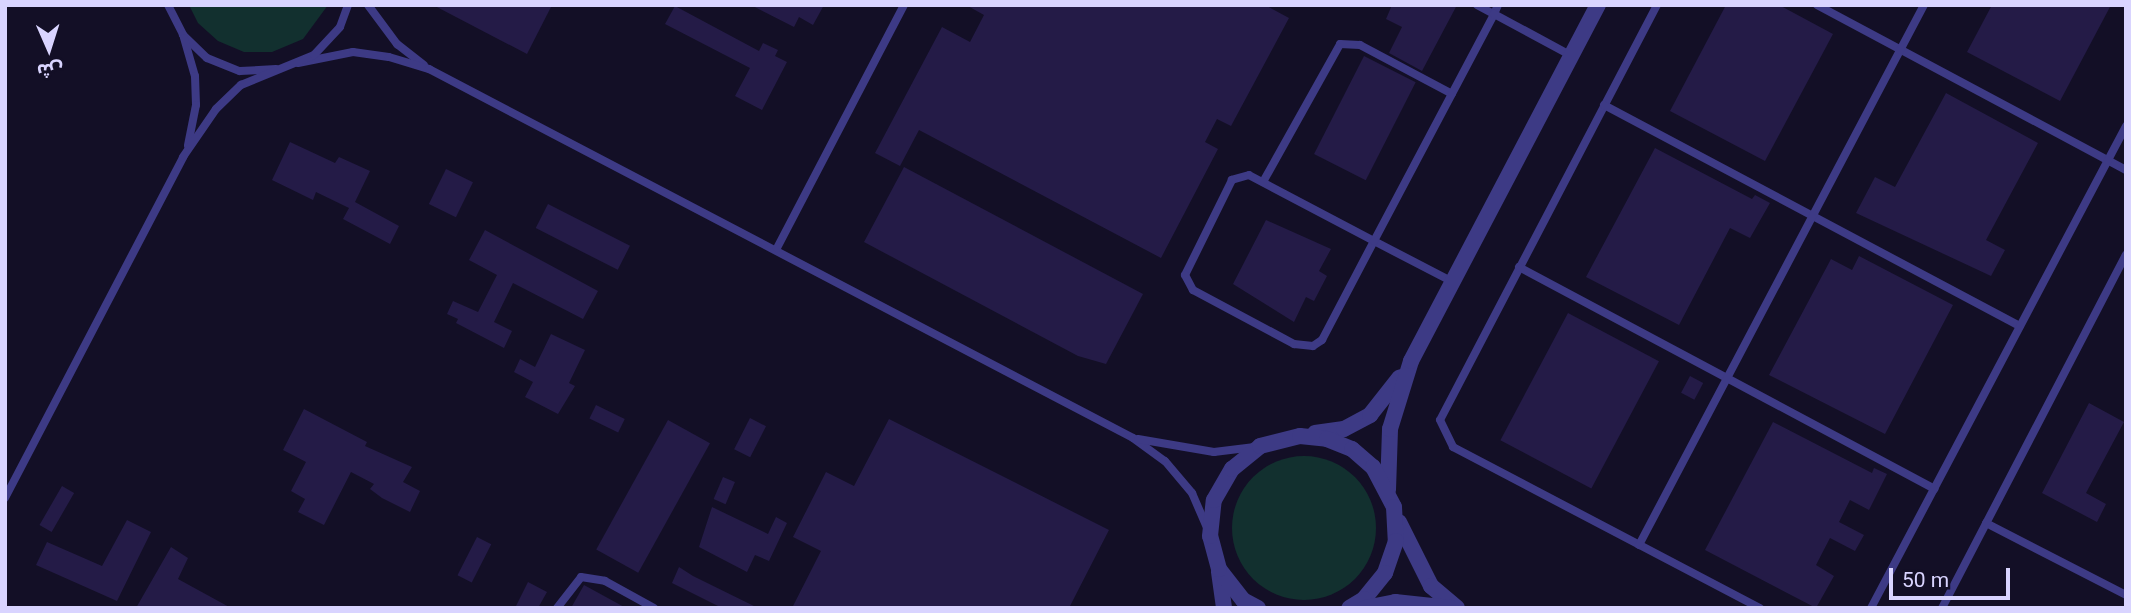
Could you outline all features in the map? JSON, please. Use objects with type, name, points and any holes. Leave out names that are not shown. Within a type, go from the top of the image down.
[{"type":"street","points":[[1224,608],[1219,569],[1210,536],[1220,489],[1232,469],[1260,446],[1344,429],[1370,415],[1411,361],[1598,5]]},
{"type":"street","points":[[1388,489],[1390,429],[1411,361]]},
{"type":"street","points":[[1300,436],[1327,439],[1352,449],[1373,467],[1388,489],[1431,586],[1457,608]]},
{"type":"street","points":[[1349,608],[1364,599],[1385,572],[1396,541],[1394,507]]},
{"type":"street","points":[[1219,569],[1243,600],[1258,608]]},
{"type":"street","points":[[1365,608],[1395,602],[1451,608]]},
{"type":"lane","points":[[168,5],[183,35],[195,76],[196,105],[183,158]]},
{"type":"lane","points":[[298,63],[314,54],[340,27],[348,5]]},
{"type":"lane","points":[[368,5],[397,44],[429,69]]},
{"type":"lane","points":[[777,248],[904,5]]},
{"type":"lane","points":[[1477,5],[1572,55]]},
{"type":"lane","points":[[1452,282],[1374,241],[1250,175],[1232,180],[1187,267],[1187,283],[1193,290],[1294,344],[1313,346],[1322,340],[1374,241],[1452,94],[1498,5]]},
{"type":"lane","points":[[1657,5],[1440,420],[1444,434],[1453,447],[1760,608]]},
{"type":"lane","points":[[1817,5],[2126,170]]},
{"type":"lane","points":[[1639,545],[1924,5]]},
{"type":"lane","points":[[183,35],[207,58],[240,71],[282,68]]},
{"type":"lane","points":[[1263,182],[1331,54],[1340,44],[1360,45],[1452,94]]},
{"type":"lane","points":[[5,498],[183,158],[216,109],[241,85],[282,68],[354,52],[389,57],[429,69],[777,248],[1133,438],[1164,461],[1192,493],[1210,536]]},
{"type":"lane","points":[[1604,105],[2020,326]]},
{"type":"lane","points":[[1871,608],[2126,127]]},
{"type":"lane","points":[[1942,608],[2126,256]]},
{"type":"lane","points":[[1519,267],[1934,489]]},
{"type":"lane","points":[[1133,438],[1214,452],[1260,446]]},
{"type":"lane","points":[[1986,523],[2126,595]]},
{"type":"lane","points":[[557,608],[581,577],[605,581],[654,608]]},
{"type":"green space","points":[[189,5],[328,5],[303,39],[272,52],[244,52],[218,41],[198,23]]},
{"type":"green space","points":[[1304,456],[1332,462],[1355,477],[1370,500],[1376,528],[1370,556],[1355,579],[1332,594],[1304,600],[1276,594],[1253,579],[1238,556],[1232,528],[1238,500],[1253,477],[1276,462]]},
{"type":"building","points":[[433,5],[552,5],[527,54]]},
{"type":"building","points":[[751,5],[824,5],[813,25],[799,17],[794,27]]},
{"type":"building","points":[[966,5],[1265,5],[1289,18],[1231,126],[1217,119],[1205,142],[1218,149],[1161,258],[919,130],[900,166],[875,153],[942,27],[970,42],[984,15]]},
{"type":"building","points":[[1392,5],[1457,5],[1422,71],[1389,53],[1402,27],[1386,19]]},
{"type":"building","points":[[1726,5],[1779,5],[1833,34],[1765,161],[1670,111]]},
{"type":"building","points":[[1992,5],[2111,5],[2060,101],[1967,52]]},
{"type":"building","points":[[675,6],[759,51],[763,43],[778,50],[775,56],[787,62],[762,110],[735,96],[750,68],[665,24]]},
{"type":"building","points":[[1364,56],[1416,82],[1366,180],[1314,154]]},
{"type":"building","points":[[1946,93],[2038,143],[1986,240],[2005,250],[1991,276],[1856,213],[1875,177],[1895,187]]},
{"type":"building","points":[[290,142],[335,163],[339,157],[370,171],[355,202],[399,226],[390,244],[343,219],[349,208],[316,192],[313,200],[272,180]]},
{"type":"building","points":[[1655,148],[1752,199],[1755,195],[1770,203],[1750,238],[1730,228],[1679,325],[1586,277]]},
{"type":"building","points":[[904,167],[1143,294],[1106,364],[1078,356],[864,242]]},
{"type":"building","points":[[446,169],[473,182],[456,217],[429,204]]},
{"type":"building","points":[[548,204],[630,246],[618,270],[536,228]]},
{"type":"building","points":[[1266,220],[1331,249],[1319,271],[1327,276],[1314,301],[1306,297],[1294,322],[1233,284]]},
{"type":"building","points":[[485,230],[598,291],[583,319],[513,283],[494,322],[512,331],[504,348],[456,323],[458,319],[447,314],[453,301],[478,312],[497,275],[469,260]]},
{"type":"building","points":[[1859,256],[1953,305],[1885,434],[1769,375],[1831,259],[1852,270]]},
{"type":"building","points":[[1568,313],[1659,361],[1591,489],[1500,440]]},
{"type":"building","points":[[551,334],[585,350],[569,383],[575,386],[558,414],[525,397],[533,382],[514,372],[520,359],[535,367]]},
{"type":"building","points":[[1690,376],[1703,383],[1694,400],[1681,393]]},
{"type":"building","points":[[2089,403],[2124,422],[2086,493],[2106,504],[2097,522],[2042,493]]},
{"type":"building","points":[[596,405],[625,419],[618,433],[589,418]]},
{"type":"building","points":[[304,409],[367,442],[365,446],[412,467],[403,482],[420,491],[410,512],[382,498],[370,489],[374,484],[351,472],[324,525],[298,512],[305,499],[291,491],[306,462],[283,450]]},
{"type":"building","points":[[750,418],[766,426],[750,457],[734,449]]},
{"type":"building","points":[[889,419],[1109,530],[1069,608],[792,608],[821,551],[793,537],[826,472],[854,486]]},
{"type":"building","points":[[668,420],[710,443],[638,573],[596,549]]},
{"type":"building","points":[[1773,422],[1872,473],[1874,468],[1887,474],[1869,510],[1850,500],[1839,522],[1864,535],[1855,551],[1830,538],[1816,565],[1834,576],[1816,608],[1705,550]]},
{"type":"building","points":[[723,477],[735,482],[726,504],[714,499]]},
{"type":"building","points":[[62,486],[74,493],[52,532],[40,525]]},
{"type":"building","points":[[712,507],[768,534],[776,517],[787,523],[769,561],[755,555],[747,572],[699,547]]},
{"type":"building","points":[[127,520],[151,532],[117,601],[36,565],[47,542],[102,566]]},
{"type":"building","points":[[477,537],[491,544],[472,583],[457,575]]},
{"type":"building","points":[[171,547],[188,558],[178,579],[231,608],[136,608]]},
{"type":"building","points":[[679,567],[758,608],[722,608],[672,583]]},
{"type":"building","points":[[528,582],[547,592],[538,608],[515,608]]},
{"type":"building","points":[[584,585],[626,608],[571,608]]}]
